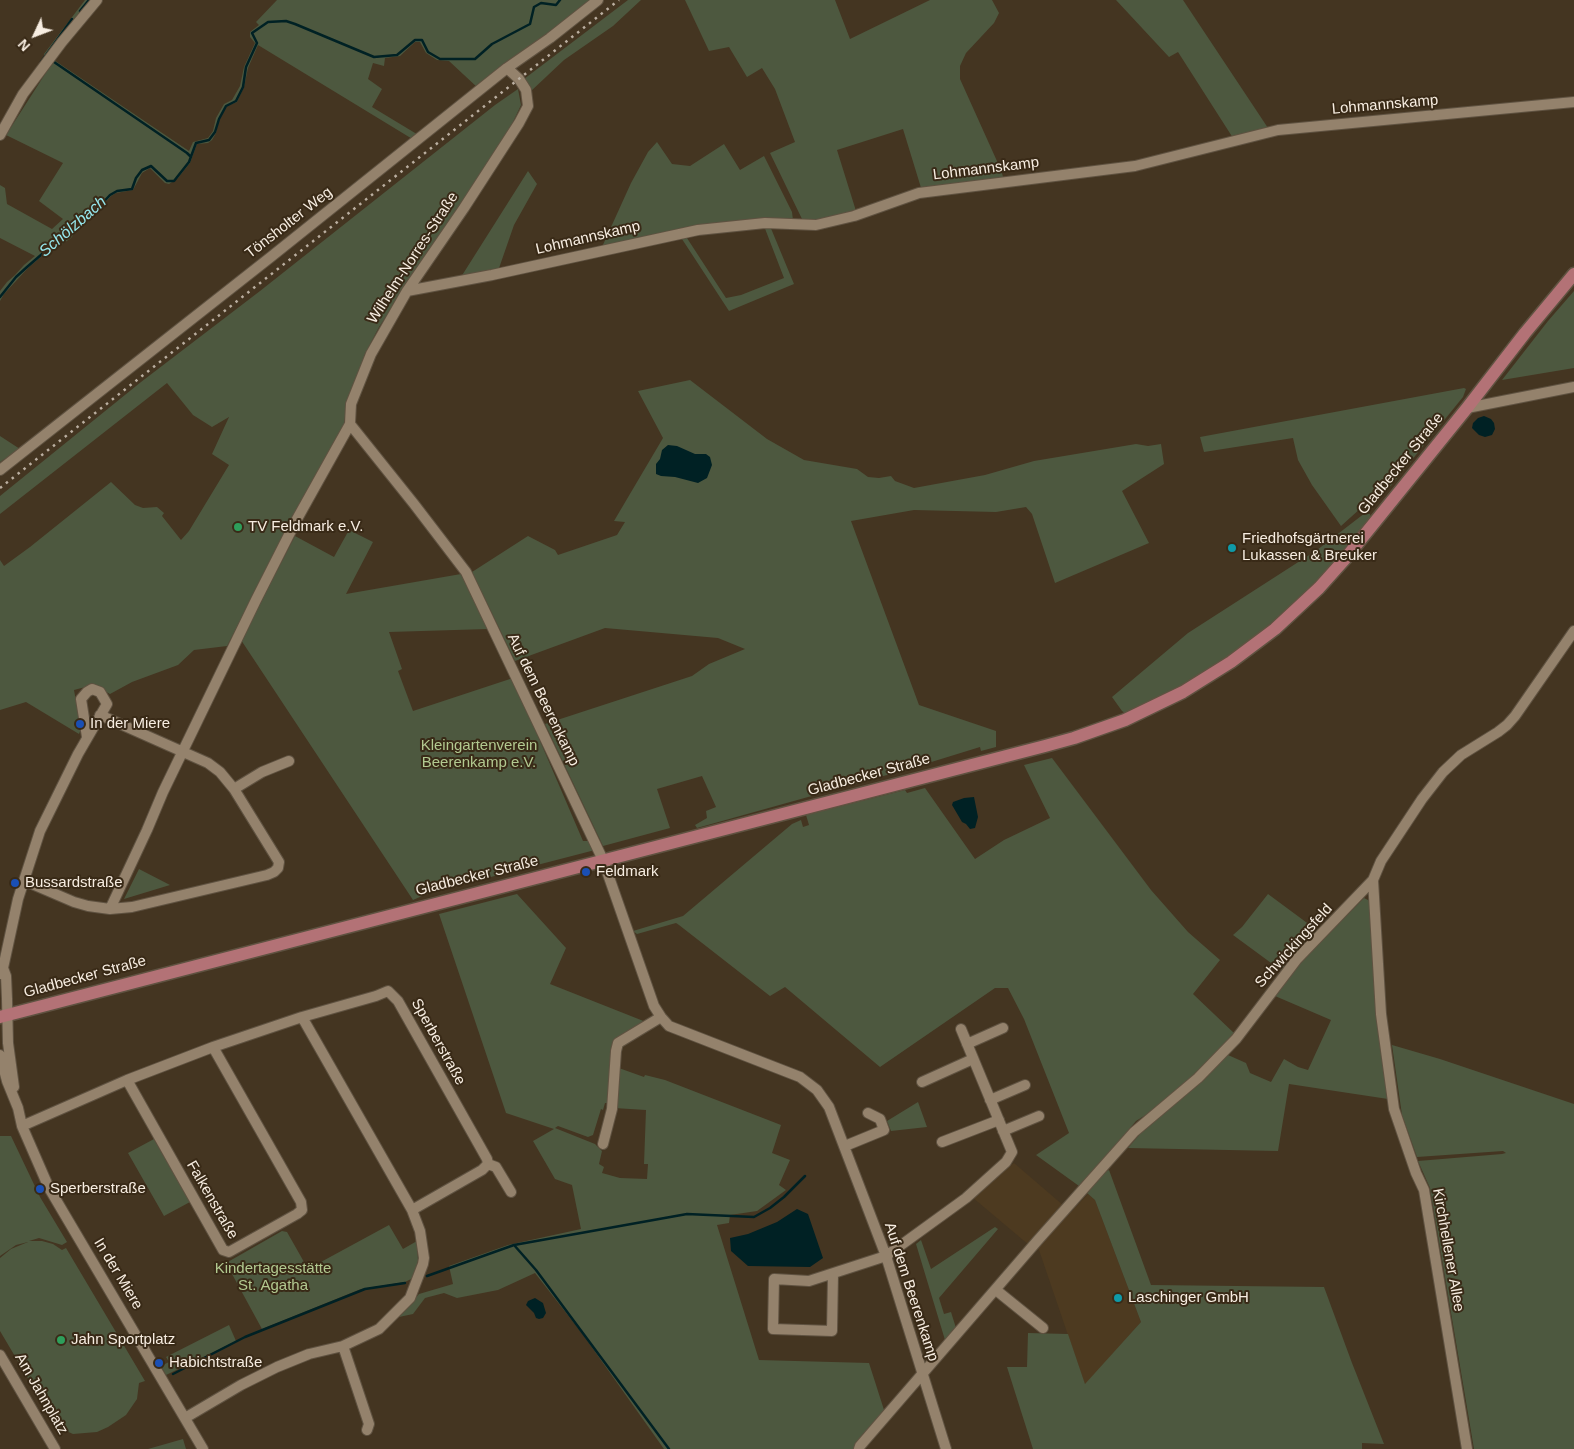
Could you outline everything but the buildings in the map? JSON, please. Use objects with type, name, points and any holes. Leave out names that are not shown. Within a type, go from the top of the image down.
[{"type":"main road","name":"Gladbecker Straße","points":[[4,1016],[1074,738],[1125,720],[1183,692],[1231,662],[1275,629],[1319,588],[1345,560],[1467,408],[1524,333],[1574,274]]},
{"type":"street","points":[[0,135],[24,94],[96,0]]},
{"type":"street","name":"Tönsholter Weg","points":[[0,470],[507,68],[550,38],[598,0]]},
{"type":"street","name":"Wilhelm-Norres-Straße","points":[[182,753],[297,519],[350,424],[351,404],[371,354],[407,291],[464,208],[528,106],[526,90],[507,68]]},
{"type":"street","name":"Lohmannskamp","points":[[407,291],[492,275],[698,230],[765,223],[816,225],[854,216],[919,193],[1135,166],[1278,130],[1574,102]]},
{"type":"street","points":[[1467,408],[1574,387]]},
{"type":"street","name":"Auf dem Beerenkamp","points":[[350,424],[466,572],[603,860],[654,1006],[661,1017],[669,1026],[800,1077],[817,1090],[829,1107],[886,1256],[946,1449]]},
{"type":"street","name":"Schwickingsfeld","points":[[860,1449],[860,1446],[1134,1132],[1198,1078],[1236,1039],[1297,959],[1373,880],[1381,861],[1427,792],[1461,755],[1498,732],[1511,721],[1574,631]]},
{"type":"street","name":"In der Miere","points":[[87,737],[81,699],[87,692],[92,690],[100,692],[106,704],[87,737],[40,831],[12,924],[2,971],[6,976],[4,1016],[18,1108],[22,1126],[49,1188],[203,1449]]},
{"type":"street","points":[[24,882],[74,902],[110,909],[132,907],[274,872],[278,868],[279,862],[234,789],[220,772],[208,763],[100,716]]},
{"type":"street","points":[[110,909],[182,753]]},
{"type":"street","points":[[234,789],[262,772],[289,761]]},
{"type":"street","name":"Kirchhellener Allee","points":[[1373,880],[1381,1014],[1394,1109],[1416,1173],[1424,1190],[1467,1449]]},
{"type":"street","name":"Sperberstraße","points":[[22,1126],[127,1080],[213,1047],[388,991],[398,1001],[487,1159],[488,1164],[496,1167],[511,1192]]},
{"type":"street","points":[[185,1418],[277,1367],[309,1354],[343,1346],[379,1329],[410,1298],[424,1258],[420,1231],[412,1210],[302,1017]]},
{"type":"street","points":[[603,1144],[612,1109],[618,1043],[661,1017]]},
{"type":"street","points":[[967,1044],[1004,1028]]},
{"type":"street","points":[[833,1274],[832,1331],[773,1329],[774,1279],[809,1281],[886,1256],[949,1212],[1006,1162],[1012,1152],[961,1029]]},
{"type":"street","name":"Falkenstraße","points":[[127,1080],[223,1250],[229,1252],[298,1214],[302,1210],[302,1202],[213,1047]]},
{"type":"street","name":"In der Miere","points":[[0,1055],[7,1081],[18,1108]]},
{"type":"street","points":[[922,1082],[974,1059]]},
{"type":"street","points":[[990,1100],[1025,1085]]},
{"type":"street","points":[[845,1146],[884,1130],[880,1119],[868,1113]]},
{"type":"street","points":[[1003,1131],[1039,1116]]},
{"type":"street","points":[[942,1142],[999,1120]]},
{"type":"street","points":[[412,1210],[482,1170],[488,1164]]},
{"type":"street","points":[[996,1290],[1043,1328]]},
{"type":"street","points":[[343,1346],[369,1424],[367,1430]]},
{"type":"street","name":"Am Jahnplatz","points":[[0,1355],[55,1449]]},
{"type":"shaded area","points":[[1014,1163],[1071,1212],[1088,1194],[1095,1200],[1141,1322],[1085,1385],[1039,1250],[1029,1245],[972,1197]]},
{"type":"green space","points":[[85,0],[91,0],[44,61],[44,54]]},
{"type":"green space","points":[[277,0],[594,0],[503,64],[478,88],[449,61],[437,60],[426,53],[420,42],[415,42],[400,56],[385,58],[384,66],[373,63],[368,79],[382,89],[372,107],[420,136],[414,140],[258,45],[237,102],[227,106],[219,120],[212,140],[208,143],[197,144],[190,163],[178,178],[169,184],[165,183],[150,168],[142,173],[133,190],[116,193],[111,196],[98,211],[84,221],[71,238],[61,245],[50,249],[28,268],[0,301],[0,291],[7,282],[35,256],[0,238],[0,185],[5,188],[7,204],[52,229],[63,219],[39,201],[63,163],[6,135],[54,60],[189,151],[193,142],[208,138],[213,131],[216,118],[224,104],[232,100],[240,86],[244,67],[255,43],[250,37],[250,32],[259,25],[256,22]]},
{"type":"green space","points":[[628,0],[641,0],[613,26],[564,60],[530,92],[524,79]]},
{"type":"green space","points":[[685,0],[835,0],[850,39],[930,0],[992,0],[999,13],[994,23],[966,53],[960,66],[960,79],[1004,180],[922,191],[903,129],[837,150],[856,211],[811,221],[802,219],[770,153],[795,142],[775,89],[762,68],[747,77],[729,47],[709,51]]},
{"type":"green space","points":[[1116,0],[1183,0],[1268,128],[1233,138],[1178,52],[1169,57]]},
{"type":"green space","points":[[518,89],[521,105],[505,139],[379,327],[365,354],[346,408],[344,425],[227,646],[194,650],[178,665],[132,682],[110,694],[93,685],[74,690],[81,729],[79,734],[26,702],[0,710],[0,560],[4,566],[111,482],[135,505],[143,508],[157,507],[164,513],[162,516],[181,540],[189,531],[229,465],[212,454],[229,417],[212,427],[193,415],[167,383],[0,514],[0,496],[141,382]]},
{"type":"green space","points":[[657,142],[672,164],[690,166],[724,144],[740,170],[764,156],[792,212],[793,220],[602,247],[631,183],[648,152]]},
{"type":"green space","points":[[528,171],[537,184],[514,225],[498,271],[461,277]]},
{"type":"green space","points":[[764,226],[770,226],[794,284],[729,311],[680,236],[685,235],[726,298],[741,295],[784,278]]},
{"type":"green space","points":[[1574,291],[1574,368],[1502,380],[1548,321]]},
{"type":"green space","points":[[690,380],[767,439],[804,460],[857,469],[868,477],[891,476],[895,481],[914,488],[985,475],[1034,461],[1136,444],[1148,446],[1161,444],[1164,464],[1122,491],[1149,543],[1055,583],[1032,514],[1026,507],[996,512],[914,510],[851,521],[919,705],[996,731],[996,747],[981,751],[980,747],[697,828],[695,825],[707,818],[706,811],[716,807],[702,776],[657,789],[670,828],[603,846],[545,724],[692,676],[709,664],[745,649],[718,638],[605,628],[515,661],[472,572],[528,536],[555,550],[558,555],[617,535],[625,522],[614,521],[663,438],[638,391]]},
{"type":"green space","points":[[1466,389],[1463,397],[1385,493],[1380,489],[1365,507],[1361,508],[1341,526],[1312,485],[1298,460],[1293,438],[1204,452],[1200,437]]},
{"type":"green space","points":[[0,436],[20,449],[0,462]]},
{"type":"green space","points":[[1365,513],[1370,514],[1371,518],[1334,563],[1300,598],[1256,636],[1228,657],[1182,685],[1125,713],[1122,711],[1112,697],[1188,633],[1317,550]]},
{"type":"green space","name":"Kleingartenverein Beerenkamp e.V.","points":[[349,530],[373,542],[346,594],[461,574],[488,629],[389,632],[402,669],[398,671],[413,711],[513,678],[583,841],[591,841],[595,850],[429,893],[413,900],[241,640],[295,536],[334,557]]},
{"type":"green space","points":[[1052,758],[1151,890],[1188,932],[1220,960],[1193,994],[1235,1034],[1181,1089],[1163,1104],[1136,1121],[1102,1161],[1107,1171],[1109,1170],[1151,1285],[1324,1287],[1384,1444],[1362,1443],[1362,1449],[1033,1449],[1007,1367],[1027,1367],[1028,1333],[1068,1334],[1085,1384],[1141,1322],[1095,1200],[1036,1155],[1069,1133],[1024,1019],[1008,988],[995,988],[880,1067],[785,987],[770,996],[676,923],[637,934],[633,931],[683,916],[792,824],[801,820],[803,827],[809,825],[806,815],[905,790],[907,793],[925,788],[975,859],[1004,840],[1050,818],[1024,765]]},
{"type":"green space","points":[[139,869],[170,885],[124,899]]},
{"type":"green space","points":[[517,894],[566,948],[550,984],[646,1022],[623,1036],[611,1047],[610,1103],[605,1103],[603,1110],[601,1109],[593,1135],[588,1137],[558,1126],[555,1128],[595,1144],[602,1151],[599,1164],[604,1167],[602,1173],[620,1178],[647,1179],[648,1164],[644,1164],[646,1110],[614,1108],[616,1067],[644,1077],[645,1075],[665,1080],[781,1125],[772,1153],[790,1160],[779,1185],[786,1190],[757,1211],[730,1215],[729,1223],[717,1225],[759,1360],[869,1363],[885,1413],[854,1449],[664,1449],[581,1332],[535,1273],[498,1290],[457,1298],[444,1293],[425,1298],[413,1314],[399,1317],[419,1294],[453,1284],[449,1266],[508,1245],[581,1229],[572,1185],[555,1179],[533,1141],[554,1129],[506,1113],[439,914]]},
{"type":"green space","points":[[1268,894],[1318,931],[1282,971],[1233,935],[1242,927]]},
{"type":"green space","points":[[1364,898],[1372,902],[1388,1099],[1289,1084],[1278,1151],[1128,1148],[1151,1121],[1169,1109],[1228,1055],[1246,1063],[1250,1073],[1271,1082],[1284,1059],[1308,1070],[1331,1020],[1275,996],[1301,962]]},
{"type":"green space","points":[[1392,1045],[1574,1104],[1574,1449],[1474,1449],[1430,1188],[1418,1161],[1506,1153],[1503,1151],[1417,1157],[1402,1115]]},
{"type":"green space","points":[[918,1102],[927,1127],[891,1131],[887,1121]]},
{"type":"green space","name":"Jahn Sportplatz","points":[[0,1136],[11,1136],[40,1197],[67,1242],[62,1245],[39,1238],[29,1241],[42,1241],[53,1244],[62,1250],[66,1248],[145,1381],[139,1383],[137,1399],[126,1415],[97,1432],[73,1434],[62,1429],[54,1422],[0,1331],[0,1258],[11,1249],[28,1242],[16,1245],[0,1256]]},
{"type":"green space","points":[[154,1139],[190,1202],[164,1216],[128,1153]]},
{"type":"green space","name":"Kindertagesstätte St. Agatha","points":[[389,1225],[403,1249],[417,1241],[418,1261],[413,1278],[405,1282],[361,1289],[262,1329],[226,1263],[282,1231],[287,1232],[308,1269]]},
{"type":"green space","points":[[995,1227],[998,1229],[939,1298],[944,1314],[951,1312],[956,1328],[945,1340],[916,1244],[921,1240],[931,1269]]},
{"type":"green space","points":[[229,1325],[236,1341],[166,1375],[161,1366],[169,1362],[166,1357]]},
{"type":"green space","points":[[183,1439],[186,1449],[148,1449]]},
{"type":"water","points":[[1484,416],[1491,419],[1495,429],[1492,435],[1485,437],[1479,435],[1472,428],[1473,423],[1478,418]]},
{"type":"water","points":[[668,445],[677,446],[695,454],[706,454],[710,457],[712,465],[707,478],[698,483],[656,474],[656,464],[660,459],[662,450]]},
{"type":"water","points":[[974,797],[978,817],[975,828],[970,829],[962,822],[952,805],[953,802],[964,798]]},
{"type":"water","points":[[797,1209],[808,1214],[823,1258],[810,1267],[748,1266],[731,1251],[730,1238],[748,1234],[777,1222]]},
{"type":"water","points":[[535,1298],[543,1303],[546,1313],[543,1318],[536,1318],[526,1305],[528,1301]]},
{"type":"waterway","points":[[80,11],[89,0]]},
{"type":"waterway","name":"Schölzbach","points":[[0,297],[16,277],[49,248],[60,243],[110,195],[117,191],[132,189],[136,178],[142,170],[151,166],[167,181],[174,181],[189,162],[196,143],[209,140],[215,132],[226,106],[236,101],[243,87],[246,67],[257,43],[252,33],[268,22],[286,21],[374,57],[397,55],[415,40],[422,40],[428,52],[440,59],[475,59],[492,44],[530,24],[534,7],[541,3],[556,5],[560,0]]},
{"type":"waterway","points":[[41,62],[72,19]]},
{"type":"waterway","points":[[54,62],[190,156]]},
{"type":"waterway","points":[[514,1245],[687,1214],[754,1217],[784,1197],[805,1176]]},
{"type":"waterway","points":[[427,1276],[514,1245],[536,1270],[669,1449]]},
{"type":"waterway","points":[[173,1374],[245,1337],[365,1289],[405,1283]]},
{"type":"railway","points":[[0,488],[619,0]]},
{"type":"place","name":"TV Feldmark e.V.","points":[[238,527]]},
{"type":"place","name":"Friedhofsgärtnerei Lukassen & Breuker","points":[[1232,548]]},
{"type":"place","name":"In der Miere","points":[[80,724]]},
{"type":"place","name":"Feldmark","points":[[586,872]]},
{"type":"place","name":"Bussardstraße","points":[[15,883]]},
{"type":"place","name":"Sperberstraße","points":[[40,1189]]},
{"type":"place","name":"Laschinger GmbH","points":[[1118,1298]]},
{"type":"place","name":"Jahn Sportplatz","points":[[61,1340]]},
{"type":"place","name":"Habichtstraße","points":[[159,1363]]}]
